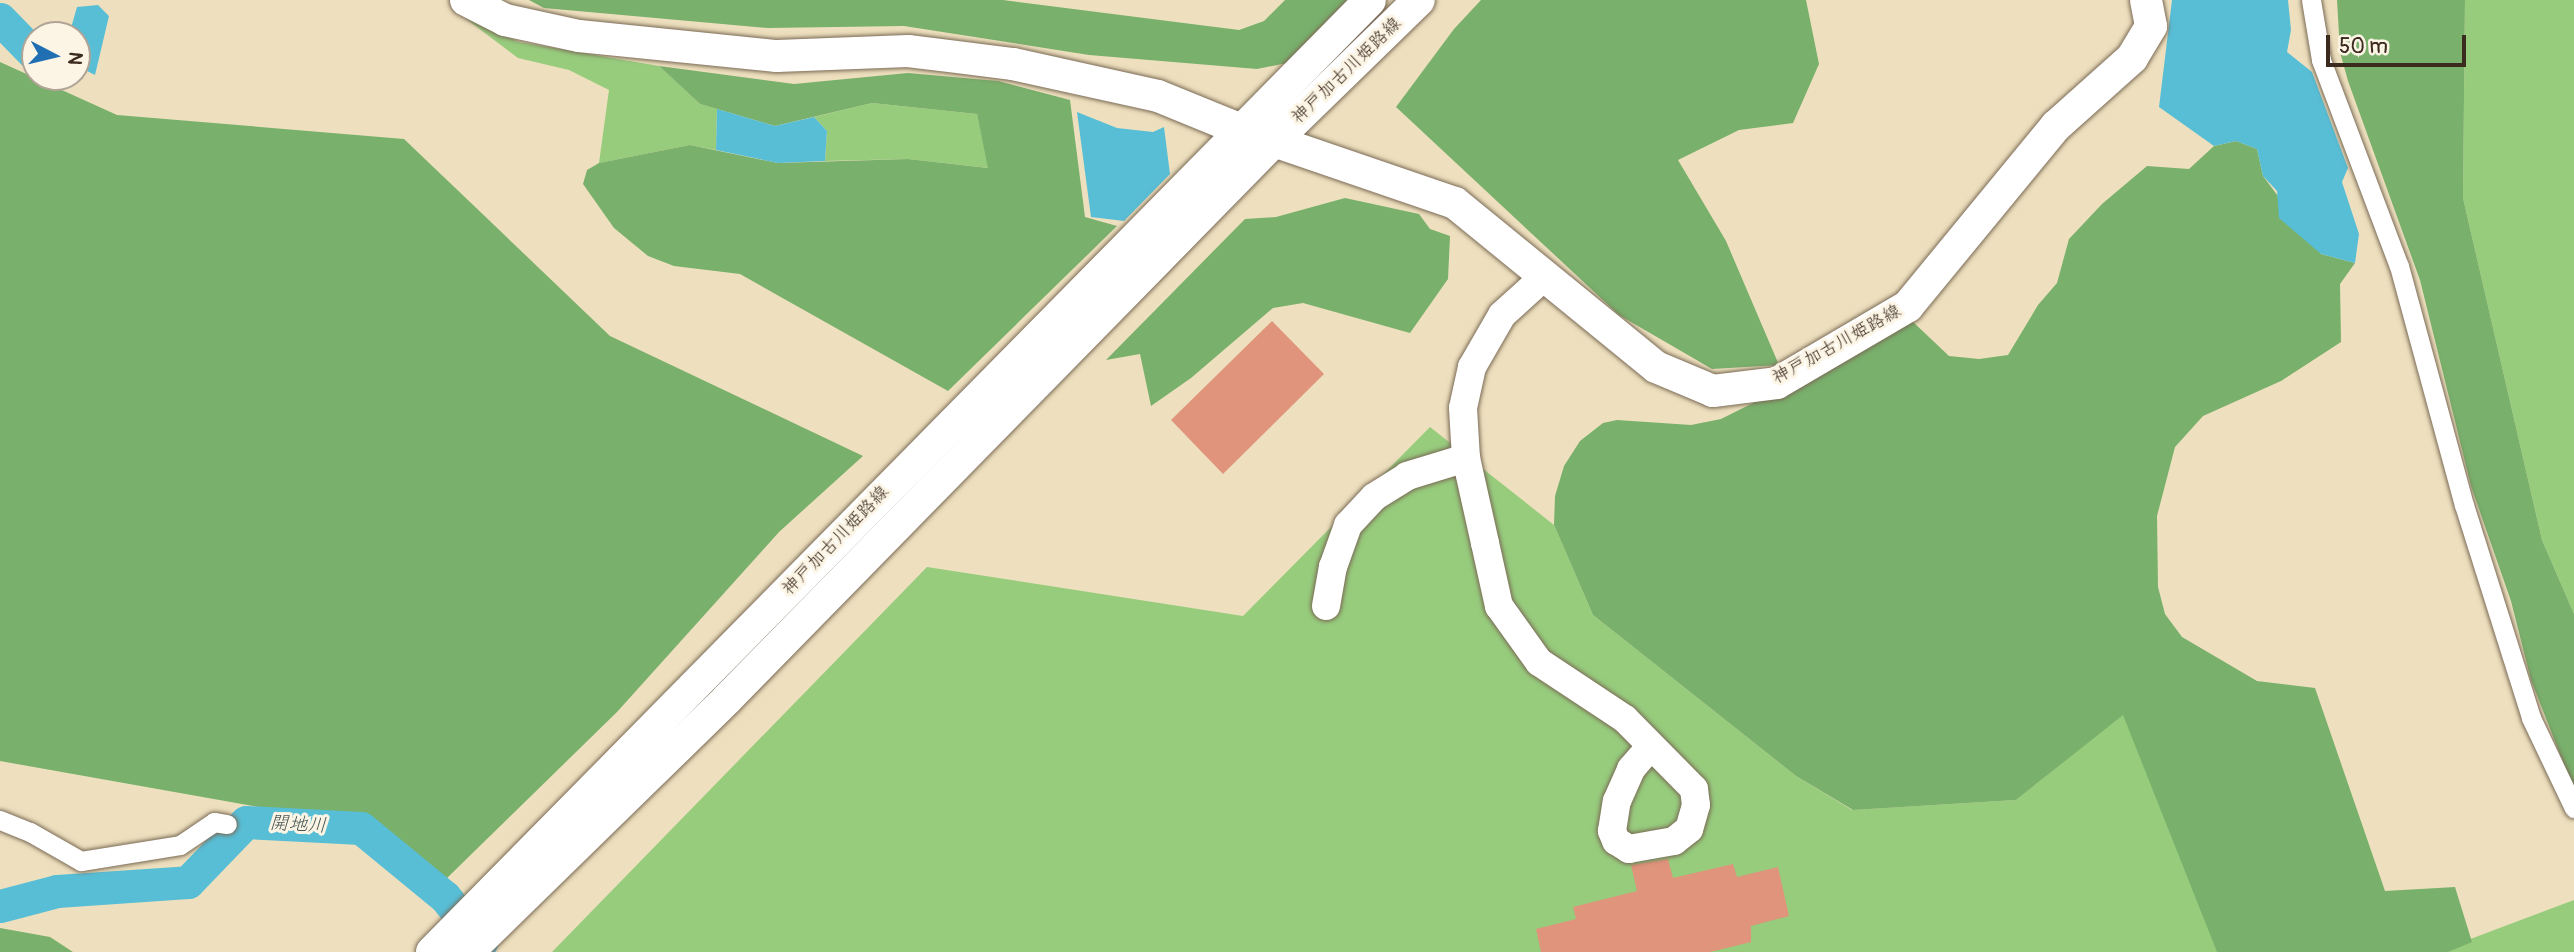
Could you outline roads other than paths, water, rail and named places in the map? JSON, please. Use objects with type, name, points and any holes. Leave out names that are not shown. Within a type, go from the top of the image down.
[{"type":"main road","name":"神戸加古川姫路線","points":[[466,0],[505,20],[579,36],[777,56],[908,51],[1013,64],[1158,96],[1239,129],[1455,203],[1656,367],[1713,391],[1777,383],[1908,306],[2056,126],[2132,58],[2151,26],[2146,0]]},
{"type":"main road","name":"神戸加古川姫路線","points":[[468,952],[520,880],[1239,129],[1370,0]]},
{"type":"main road","name":"神戸加古川姫路線","points":[[432,952],[520,880],[737,689],[1273,141],[1419,0]]},
{"type":"street","points":[[2311,0],[2320,60],[2399,265],[2464,505],[2530,718],[2574,808]]},
{"type":"street","points":[[1545,276],[1502,315],[1472,367],[1463,408],[1466,457],[1499,606],[1539,662],[1625,719],[1651,746]]},
{"type":"street","points":[[1326,606],[1333,566],[1348,524],[1374,498],[1406,476],[1466,457]]},
{"type":"street","points":[[0,820],[30,832],[81,861],[180,845],[214,822],[227,824]]},
{"type":"water","points":[[2172,0],[2288,0],[2291,30],[2287,52],[2312,72],[2348,168],[2342,182],[2359,234],[2355,263],[2321,254],[2279,218],[2277,191],[2263,176],[2257,149],[2236,141],[2214,146],[2159,107]]},
{"type":"water","points":[[98,5],[109,16],[95,75],[91,73],[91,21],[73,21],[77,7]]},
{"type":"water","points":[[717,109],[775,126],[814,117],[827,131],[825,161],[778,163],[716,150]]},
{"type":"water","points":[[1077,112],[1117,128],[1153,132],[1164,127],[1170,174],[1124,221],[1091,217]]},
{"type":"waterway","points":[[0,19],[21,41]]},
{"type":"waterway","name":"開地川","points":[[0,906],[57,891],[188,882],[246,822],[361,828],[445,897],[481,942]]}]
